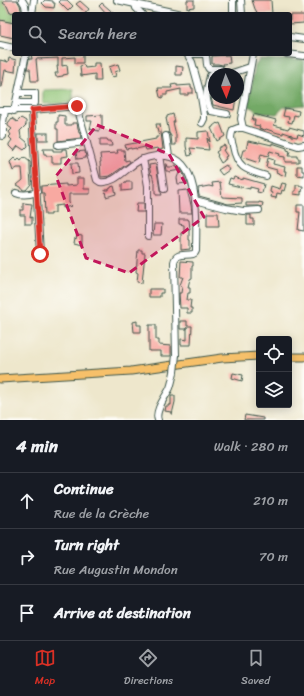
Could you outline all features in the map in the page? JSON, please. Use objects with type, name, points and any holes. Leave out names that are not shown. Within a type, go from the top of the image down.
[{"type":"main road","points":[[3,379],[131,371],[222,358],[256,356]]},
{"type":"main road","points":[[292,357],[304,357]]},
{"type":"street","points":[[22,0],[25,5],[26,12]]},
{"type":"street","points":[[32,12],[34,0]]},
{"type":"street","points":[[117,0],[172,12]]},
{"type":"street","points":[[233,0],[233,11]]},
{"type":"street","points":[[241,0],[242,12]]},
{"type":"street","points":[[135,4],[136,8],[140,12]]},
{"type":"street","points":[[292,37],[304,40]]},
{"type":"street","points":[[0,45],[12,48]]},
{"type":"street","points":[[292,55],[304,56]]},
{"type":"street","points":[[14,111],[26,56]]},
{"type":"street","points":[[188,56],[192,62],[200,90],[204,115],[202,122]]},
{"type":"street","points":[[206,56],[207,67],[209,69],[229,70],[250,65]]},
{"type":"street","points":[[243,128],[241,119],[252,56]]},
{"type":"street","points":[[227,114],[211,111],[208,106],[206,97],[210,76],[215,73],[229,74],[250,65]]},
{"type":"street","points":[[16,103],[35,103],[35,93],[18,93]]},
{"type":"street","points":[[3,136],[3,110],[14,111],[77,106],[97,180],[100,182],[108,182],[143,159],[159,155],[169,156],[180,161],[188,172],[193,185],[195,200],[196,251],[193,254],[177,256],[174,262],[176,355],[173,381],[159,409],[157,417],[158,420]]},
{"type":"street","points":[[32,110],[40,254]]},
{"type":"street","points":[[266,176],[251,172],[238,162],[235,156],[231,137],[233,130],[243,128],[298,146],[304,145]]},
{"type":"street","points":[[166,136],[169,156]]},
{"type":"street","points":[[58,145],[87,142]]},
{"type":"street","points":[[159,155],[164,189]]},
{"type":"street","points":[[143,159],[148,186],[148,236]]},
{"type":"street","points":[[16,193],[20,195],[28,195],[37,192]]},
{"type":"street","points":[[195,200],[226,208],[259,210]]},
{"type":"highlighted area","points":[[97,125],[169,154],[204,217],[129,273],[86,258],[56,176]]},
{"type":"green space","points":[[0,0],[5,0],[3,3],[7,6],[10,13],[12,12],[12,23],[0,20]]},
{"type":"green space","points":[[260,59],[304,60],[304,105],[284,107],[277,114],[259,113],[248,105],[255,66]]},
{"type":"green space","points":[[73,89],[73,103],[43,104],[43,90]]},
{"type":"building","points":[[5,0],[17,0],[22,12],[18,11],[10,13],[7,6],[3,3]]},
{"type":"building","points":[[45,0],[53,1],[53,3],[55,3],[54,8],[46,7],[42,3]]},
{"type":"building","points":[[61,0],[67,0],[73,6],[68,11],[59,2]]},
{"type":"building","points":[[187,0],[194,0],[194,7],[187,8]]},
{"type":"building","points":[[252,0],[271,0],[272,12],[257,12]]},
{"type":"building","points":[[80,1],[89,9],[85,12],[76,4]]},
{"type":"building","points":[[102,3],[112,12],[104,12],[99,6]]},
{"type":"building","points":[[292,15],[304,15],[304,23],[292,24]]},
{"type":"building","points":[[0,20],[12,23],[12,38],[0,35]]},
{"type":"building","points":[[31,56],[83,56],[83,63],[75,63],[75,57],[62,58],[62,66],[67,65],[68,74],[56,77],[55,73],[58,73],[58,58],[36,59],[38,81],[31,81],[30,69],[27,69],[29,59],[32,59]]},
{"type":"building","points":[[212,56],[229,56],[230,63],[223,64],[224,66],[212,64]]},
{"type":"building","points":[[9,58],[16,60],[15,72],[5,70],[2,87],[0,87],[0,60],[8,62]]},
{"type":"building","points":[[94,63],[100,63],[101,81],[95,81],[95,74],[81,76],[80,66],[84,65],[85,68],[94,67]]},
{"type":"building","points":[[118,64],[120,70],[115,72],[116,76],[112,77],[109,67]]},
{"type":"building","points":[[176,66],[183,67],[182,75],[176,75]]},
{"type":"building","points":[[177,84],[177,86],[191,85],[191,88],[193,88],[193,93],[181,95],[181,89],[167,92],[167,95],[163,95],[163,98],[160,97],[158,88],[172,88],[171,85]]},
{"type":"building","points":[[213,104],[235,104],[234,110]]},
{"type":"building","points":[[285,108],[299,111],[298,116],[294,115],[292,123],[288,122],[289,117],[283,116]]},
{"type":"building","points":[[173,114],[175,122],[173,122],[176,135],[176,145],[172,145],[166,118],[167,116]]},
{"type":"building","points":[[254,114],[276,120],[274,125],[304,131],[304,136],[298,134],[297,137],[283,132],[283,134],[259,128],[260,126],[254,125],[255,120],[252,120]]},
{"type":"building","points":[[58,115],[65,116],[65,125],[77,123],[81,138],[58,141],[58,129],[56,129],[56,122],[58,122]]},
{"type":"building","points":[[102,115],[102,129],[100,128],[99,131],[90,129],[92,121],[87,121],[87,116]]},
{"type":"building","points":[[12,118],[17,122],[21,118],[26,121],[26,125],[20,131],[21,137],[27,142],[28,146],[24,150],[18,146],[14,151],[9,146],[12,140],[9,137],[11,135],[9,132],[12,129],[8,126],[8,123]]},
{"type":"building","points":[[217,123],[220,123],[225,136],[217,141],[211,128]]},
{"type":"building","points":[[156,124],[160,124],[163,149],[159,150],[158,148],[146,150],[145,147],[126,149],[125,145],[156,139],[156,137],[159,137]]},
{"type":"building","points":[[208,131],[210,142],[207,138],[209,150],[190,148],[192,155],[188,156],[186,138],[198,139],[198,132]]},
{"type":"building","points":[[38,133],[48,133],[48,140],[38,140]]},
{"type":"building","points":[[100,139],[107,139],[108,141],[111,141],[112,146],[100,146]]},
{"type":"building","points":[[248,141],[272,145],[272,143],[287,148],[287,150],[290,151],[288,156],[297,156],[297,158],[299,158],[299,162],[285,162],[285,157],[279,156],[280,154],[270,151],[268,156],[261,154],[259,163],[241,157],[243,150],[246,150]]},
{"type":"building","points":[[224,145],[226,148],[223,150],[227,156],[221,163],[216,152],[219,150],[218,148]]},
{"type":"building","points":[[43,149],[62,151],[62,149],[67,149],[68,156],[61,157],[61,163],[52,163],[52,157],[46,156]]},
{"type":"building","points":[[117,150],[124,150],[125,161],[129,160],[130,162],[110,176],[101,177],[100,154],[118,153]]},
{"type":"building","points":[[85,151],[86,158],[77,159],[76,152]]},
{"type":"building","points":[[24,157],[30,162],[31,184],[26,190],[23,190],[17,185],[23,180],[22,168],[17,168],[13,171],[10,162],[14,158],[17,161],[19,159],[21,161]]},
{"type":"building","points":[[268,158],[274,160],[273,164],[285,167],[285,176],[276,172],[277,170],[266,167]]},
{"type":"building","points":[[71,163],[78,163],[79,173],[72,174]]},
{"type":"building","points":[[156,164],[162,195],[156,195],[155,193],[155,182],[152,174],[151,175],[149,165]]},
{"type":"building","points":[[165,164],[167,164],[168,167],[176,165],[182,171],[187,183],[178,184],[177,178],[180,170],[169,172],[166,171]]},
{"type":"building","points":[[226,165],[229,170],[222,175],[218,170]]},
{"type":"building","points":[[297,166],[302,166],[304,176],[297,175]]},
{"type":"building","points":[[234,177],[264,184],[262,193],[257,192],[258,189],[250,187],[250,189],[228,184],[230,178],[233,179]]},
{"type":"building","points":[[77,178],[84,178],[84,189],[90,189],[90,194],[69,194],[69,203],[72,206],[63,208],[63,205],[55,206],[55,213],[45,215],[44,193],[41,193],[41,186],[66,184],[66,186],[77,185]]},
{"type":"building","points":[[132,182],[132,190],[122,191],[122,184]]},
{"type":"building","points":[[220,182],[222,197],[242,198],[242,203],[228,204],[199,196],[198,188],[209,186],[213,187],[212,183]]},
{"type":"building","points":[[282,183],[286,184],[284,191],[282,190],[281,194],[277,193],[276,198],[271,197],[271,186],[280,189]]},
{"type":"building","points":[[296,185],[303,186],[301,195],[294,194],[294,191],[296,191]]},
{"type":"building","points":[[114,186],[116,194],[106,197],[105,190],[109,190]]},
{"type":"building","points":[[187,190],[192,213],[179,213],[178,191]]},
{"type":"building","points":[[23,203],[32,204],[30,218],[32,217],[32,224],[25,224],[25,215],[20,215],[20,210],[23,210]]},
{"type":"building","points":[[137,203],[144,203],[144,212],[136,212]]},
{"type":"building","points":[[246,203],[263,203],[262,207],[246,206]]},
{"type":"building","points":[[297,205],[304,205],[304,231],[298,230],[300,212],[297,212]]},
{"type":"building","points":[[207,213],[218,213],[219,226],[207,226]]},
{"type":"building","points":[[247,215],[251,215],[251,219],[254,219],[254,225],[247,225]]},
{"type":"building","points":[[179,219],[189,220],[190,249],[181,250],[181,233],[184,233],[184,225],[179,224]]},
{"type":"building","points":[[154,224],[162,224],[161,235],[153,235]]},
{"type":"building","points":[[77,235],[82,236],[82,245],[74,243]]},
{"type":"building","points":[[138,250],[142,250],[142,253],[145,253],[142,283],[137,282],[138,273],[136,272]]},
{"type":"building","points":[[181,261],[193,262],[192,278],[190,279],[188,287],[190,287],[190,293],[188,293],[187,300],[191,300],[190,308],[192,308],[192,313],[187,313],[187,308],[180,308],[179,293],[181,293],[182,286],[180,285],[183,277],[180,277]]},
{"type":"building","points":[[149,289],[163,289],[163,293],[160,293],[160,297],[149,297]]},
{"type":"building","points":[[137,321],[137,325],[141,325],[141,332],[134,332],[133,322]]},
{"type":"building","points":[[180,321],[187,321],[187,326],[192,326],[191,345],[181,345],[181,339],[187,340],[187,329],[180,329]]},
{"type":"building","points":[[149,325],[156,325],[156,340],[159,340],[159,345],[171,346],[171,356],[161,356],[161,351],[149,351]]},
{"type":"building","points":[[233,373],[243,375],[242,381],[232,378]]},
{"type":"building","points":[[171,396],[175,396],[172,414],[171,412],[165,411],[166,406],[169,406],[169,404],[171,405]]},
{"type":"building","points":[[245,415],[263,418],[263,420],[244,420]]},
{"type":"route","points":[[40,254],[32,110],[77,106]]}]
